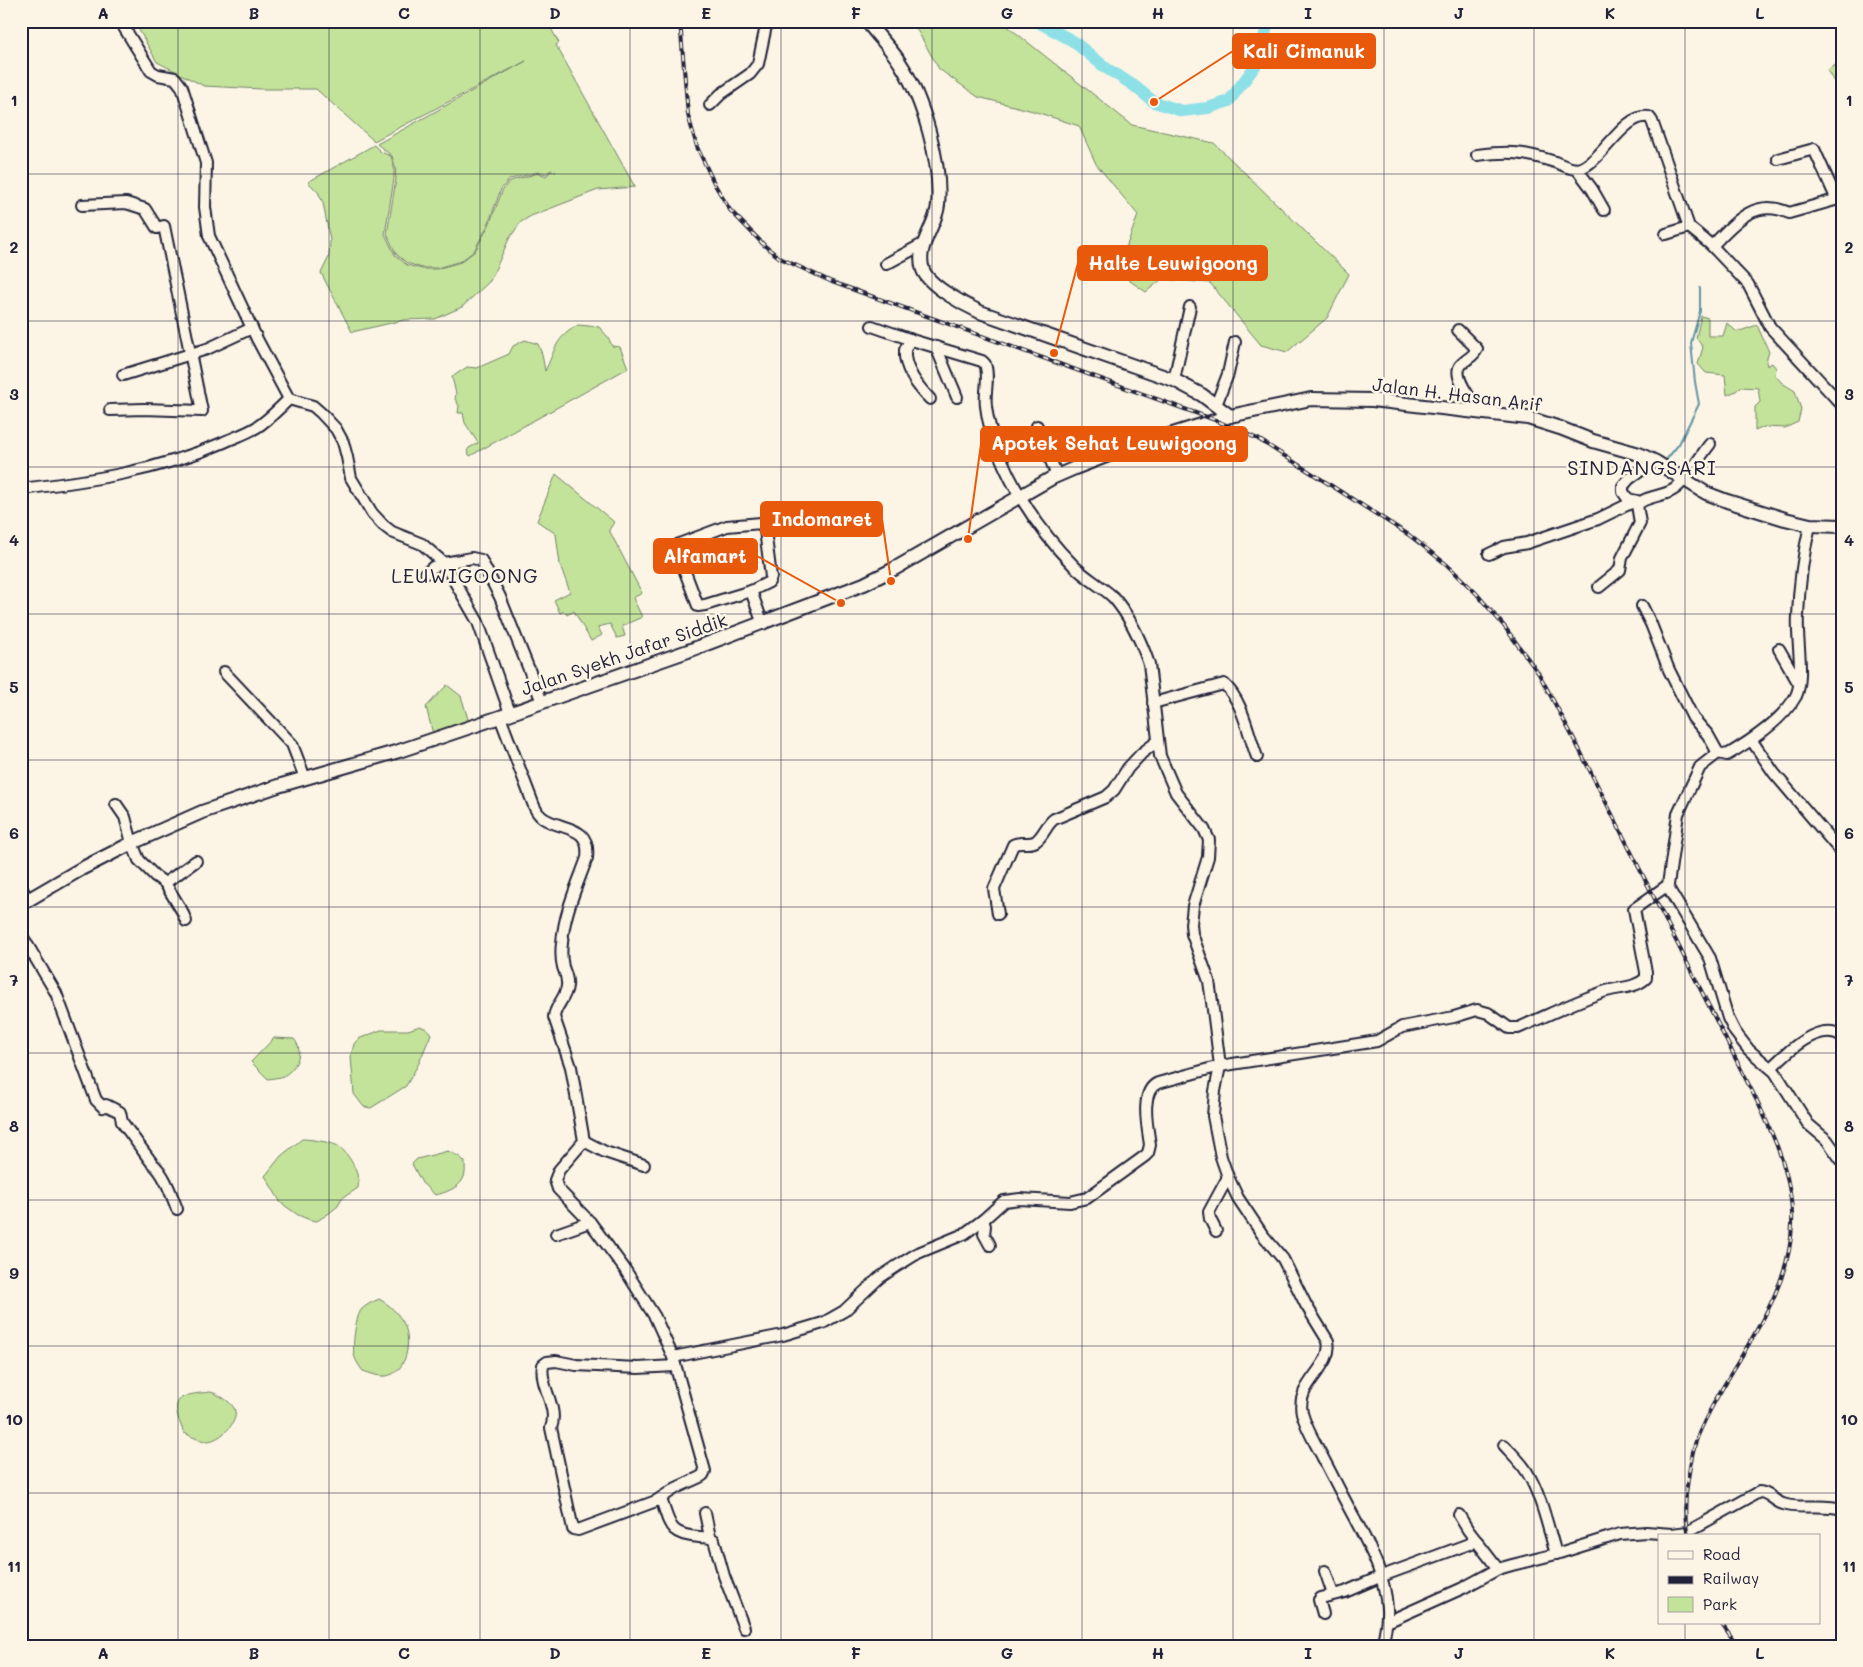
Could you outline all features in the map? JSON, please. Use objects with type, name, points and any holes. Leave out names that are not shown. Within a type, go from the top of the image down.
[{"type":"main road","points":[[867,21],[905,71],[929,129],[938,194],[937,213],[923,244],[921,259],[925,274],[964,304],[980,312],[1174,380],[1216,405],[1230,416]]},
{"type":"main road","name":"Jalan H. Hasan Arif","points":[[1230,416],[1323,398],[1372,400],[1494,415],[1522,416],[1542,421],[1593,441],[1639,454],[1659,464],[1679,485],[1785,519],[1808,532],[1842,526]]},
{"type":"main road","name":"Jalan Syekh Jafar Siddik","points":[[25,902],[80,869],[132,843],[202,812],[271,788],[399,751],[764,624],[872,580],[1057,476],[1122,450],[1230,416]]},
{"type":"street","points":[[120,21],[151,71],[158,75],[175,78],[182,87],[206,163],[205,207],[209,236],[252,328],[289,399],[313,406],[336,429],[347,457],[351,478],[372,513],[387,530],[422,544],[444,563],[478,622],[534,806],[538,813],[549,821],[580,832],[585,841],[588,851],[587,858],[564,922],[562,959],[568,985],[554,1012],[570,1067],[584,1141]]},
{"type":"street","points":[[710,105],[721,94],[750,74],[758,64],[767,21]]},
{"type":"street","points":[[1577,169],[1589,165],[1615,136],[1636,118],[1649,117],[1667,161],[1689,227],[1712,246],[1748,284],[1765,320],[1773,331],[1842,405]]},
{"type":"street","points":[[1712,246],[1745,214],[1753,210],[1759,208],[1780,209],[1789,213],[1840,199],[1814,149],[1778,159]]},
{"type":"street","points":[[1477,155],[1502,152],[1529,154],[1577,169],[1592,189],[1604,210]]},
{"type":"street","points":[[82,205],[126,203],[145,209],[157,228],[164,226],[202,411],[110,410]]},
{"type":"street","points":[[1666,234],[1689,227]]},
{"type":"street","points":[[886,264],[923,244]]},
{"type":"street","points":[[1174,380],[1190,306]]},
{"type":"street","points":[[872,326],[910,340],[982,361],[985,364],[987,379],[986,408],[1003,462],[1020,497],[1058,550],[1076,568],[1112,597],[1139,639],[1149,664],[1160,756],[1171,783],[1189,811],[1204,829],[1209,840],[1208,857],[1193,906],[1191,924],[1192,934],[1209,981],[1220,1066],[1213,1116],[1221,1157],[1228,1177],[1249,1215],[1283,1259],[1330,1347],[1327,1356],[1304,1391],[1302,1413],[1368,1544],[1382,1576],[1387,1609],[1387,1622],[1382,1646]]},
{"type":"street","points":[[123,375],[214,347],[252,328]]},
{"type":"street","points":[[1458,330],[1478,349],[1476,353],[1458,368],[1458,376],[1473,403],[1522,416]]},
{"type":"street","points":[[910,340],[905,350],[907,361],[916,382],[930,399]]},
{"type":"street","points":[[1216,405],[1228,374],[1235,342]]},
{"type":"street","points":[[936,347],[957,397]]},
{"type":"street","points":[[21,489],[82,482],[164,464],[212,447],[259,426],[289,399]]},
{"type":"street","points":[[1037,426],[1057,476]]},
{"type":"street","points":[[1489,554],[1504,547],[1527,543],[1598,520],[1638,501],[1665,494],[1679,485],[1710,444]]},
{"type":"street","points":[[1638,501],[1630,501],[1625,496],[1623,486],[1629,479],[1659,464]]},
{"type":"street","points":[[1599,587],[1620,570],[1622,558],[1640,523],[1636,508],[1638,501]]},
{"type":"street","points":[[761,523],[765,530],[770,579],[767,584],[750,591],[704,606],[698,606],[676,548],[680,544],[727,526],[761,523]]},
{"type":"street","points":[[1642,606],[1652,624],[1669,670],[1693,718],[1708,735],[1718,753],[1726,755],[1752,741],[1791,704],[1800,685],[1797,618],[1801,566],[1808,532]]},
{"type":"street","points":[[426,573],[432,567],[444,563],[472,558],[480,559],[500,597],[542,702]]},
{"type":"street","points":[[750,591],[764,624]]},
{"type":"street","points":[[1780,650],[1800,685]]},
{"type":"street","points":[[224,672],[292,744],[305,778]]},
{"type":"street","points":[[1153,703],[1224,684],[1245,718],[1249,737],[1257,757]]},
{"type":"street","points":[[998,914],[994,889],[1013,845],[1036,842],[1054,819],[1106,798],[1114,790],[1128,768],[1158,740]]},
{"type":"street","points":[[1752,741],[1774,773],[1842,853]]},
{"type":"street","points":[[1718,753],[1700,766],[1678,814],[1667,886],[1710,958],[1728,1018],[1735,1032],[1749,1050],[1771,1068],[1808,1124],[1827,1140],[1842,1161]]},
{"type":"street","points":[[116,804],[125,817],[132,843],[144,866],[165,883],[182,911],[186,922]]},
{"type":"street","points":[[165,883],[196,861]]},
{"type":"street","points":[[584,1141],[564,1162],[555,1180],[561,1193],[590,1222],[646,1301],[655,1317],[674,1362],[705,1471],[704,1475],[676,1488],[661,1499],[578,1530],[573,1529],[551,1428],[553,1416],[551,1402],[542,1368],[547,1362],[556,1361],[576,1365],[638,1368],[674,1362],[784,1335],[823,1323],[844,1311],[875,1282],[898,1266],[918,1253],[964,1234],[984,1220],[1004,1201],[1020,1199],[1070,1202],[1087,1198],[1094,1193],[1148,1153],[1150,1145],[1146,1098],[1153,1085],[1220,1066],[1377,1041],[1402,1027],[1454,1017],[1477,1010],[1488,1013],[1509,1028],[1518,1028],[1601,993],[1636,984],[1647,976],[1634,909],[1667,886]]},
{"type":"street","points":[[21,887],[25,902]]},
{"type":"street","points":[[21,934],[56,993],[96,1100],[102,1107],[106,1105],[120,1112],[122,1122],[156,1167],[168,1187],[177,1209]]},
{"type":"street","points":[[1771,1068],[1793,1047],[1807,1038],[1833,1032],[1842,1036]]},
{"type":"street","points":[[584,1141],[605,1152],[644,1165]]},
{"type":"street","points":[[1216,1231],[1209,1212],[1228,1177]]},
{"type":"street","points":[[984,1220],[984,1234],[990,1245]]},
{"type":"street","points":[[556,1234],[590,1222]]},
{"type":"street","points":[[1504,1445],[1518,1459],[1534,1485],[1556,1554]]},
{"type":"street","points":[[1387,1622],[1463,1588],[1498,1569],[1556,1554],[1620,1534],[1646,1532],[1672,1534],[1687,1532],[1759,1492],[1767,1493],[1783,1505],[1828,1505],[1842,1509]]},
{"type":"street","points":[[661,1499],[674,1530],[698,1537],[710,1537]]},
{"type":"street","points":[[706,1514],[710,1537],[716,1544],[724,1576],[744,1628]]},
{"type":"street","points":[[1460,1516],[1476,1541],[1498,1569]]},
{"type":"street","points":[[1323,1614],[1319,1600],[1333,1594],[1345,1592],[1476,1541]]},
{"type":"street","points":[[1326,1571],[1333,1594]]},
{"type":"green space","points":[[134,21],[547,21],[559,43],[556,45],[635,187],[598,190],[531,216],[521,222],[509,239],[490,281],[462,307],[435,319],[404,320],[352,332],[321,273],[329,257],[330,240],[323,203],[318,192],[308,182],[374,145],[381,152],[391,156],[394,167],[394,179],[385,234],[395,255],[407,265],[422,269],[436,269],[461,262],[475,251],[489,225],[503,189],[510,181],[539,173],[546,176],[551,171],[556,172],[551,170],[546,174],[539,172],[510,179],[501,189],[488,225],[474,251],[461,261],[437,268],[422,268],[407,263],[396,254],[387,234],[396,179],[395,166],[392,156],[377,144],[526,61],[374,141],[316,89],[204,86],[157,62]]},
{"type":"green space","points":[[912,21],[1001,21],[1132,125],[1214,143],[1349,274],[1327,318],[1287,352],[1261,345],[1210,283],[1162,279],[1146,292],[1117,272],[1138,215],[1096,164],[1079,126],[1033,111],[978,97],[939,69]]},
{"type":"green space","points":[[1842,61],[1842,96],[1827,70]]},
{"type":"green space","points":[[1701,316],[1708,318],[1708,336],[1723,336],[1727,323],[1737,332],[1757,325],[1769,352],[1766,361],[1767,366],[1772,363],[1776,368],[1775,375],[1782,383],[1795,391],[1801,409],[1798,422],[1785,428],[1764,427],[1755,431],[1755,407],[1760,402],[1758,388],[1740,387],[1727,395],[1725,375],[1706,373],[1698,364],[1703,347],[1696,338]]},
{"type":"green space","points":[[578,325],[599,327],[608,337],[612,346],[620,347],[628,368],[470,456],[467,451],[478,443],[465,423],[463,413],[458,413],[459,406],[455,399],[456,394],[452,377],[467,367],[477,368],[509,354],[513,346],[525,340],[538,344],[545,371],[560,340]]},
{"type":"green space","points":[[556,474],[614,522],[609,530],[642,593],[633,598],[642,617],[622,626],[625,636],[617,638],[610,624],[598,627],[602,635],[591,641],[574,611],[567,615],[564,611],[560,613],[554,600],[570,592],[560,565],[556,534],[537,521]]},
{"type":"green space","points":[[447,685],[461,696],[469,722],[433,734],[426,707]]},
{"type":"green space","points":[[420,1026],[427,1029],[431,1034],[419,1063],[406,1086],[371,1108],[364,1107],[354,1094],[351,1056],[354,1044],[358,1039],[381,1030],[408,1030]]},
{"type":"green space","points":[[274,1038],[294,1039],[299,1049],[299,1055],[295,1066],[286,1074],[281,1077],[268,1079],[251,1062]]},
{"type":"green space","points":[[302,1139],[331,1143],[338,1146],[350,1159],[358,1177],[358,1188],[341,1199],[338,1206],[317,1221],[298,1215],[281,1203],[265,1176],[281,1156]]},
{"type":"green space","points":[[448,1151],[465,1162],[465,1175],[455,1187],[447,1192],[435,1195],[422,1183],[412,1164],[417,1159]]},
{"type":"green space","points":[[379,1299],[390,1306],[399,1317],[404,1324],[408,1339],[403,1363],[393,1374],[386,1376],[363,1371],[356,1361],[354,1350],[355,1330],[360,1312],[366,1306]]},
{"type":"green space","points":[[211,1392],[230,1403],[234,1408],[235,1419],[218,1438],[204,1441],[184,1433],[179,1421],[177,1405],[183,1397]]},
{"type":"waterway","points":[[1036,21],[1073,41],[1106,68],[1133,85],[1154,102],[1182,111],[1208,108],[1229,101],[1259,61],[1268,21]]},
{"type":"waterway","points":[[1666,460],[1679,444],[1699,404],[1691,343],[1700,311],[1700,288]]},
{"type":"waterway","points":[[1641,477],[1657,469]]},
{"type":"waterway","points":[[1629,491],[1630,486],[1635,481]]},
{"type":"railway","points":[[680,21],[688,115],[697,147],[715,185],[730,210],[765,246],[780,258],[832,282],[1215,420],[1258,439],[1409,535],[1446,564],[1476,593],[1504,626],[1539,674],[1576,743],[1759,1105],[1778,1148],[1790,1193],[1792,1225],[1788,1254],[1780,1282],[1754,1335],[1709,1412],[1695,1443],[1686,1493],[1685,1515],[1688,1534]]},
{"type":"railway","points":[[1722,1624],[1737,1646]]},
{"type":"place","name":"Kali Cimanuk","points":[[1154,102]]},
{"type":"place","name":"Halte Leuwigoong","points":[[1054,353]]},
{"type":"place","name":"Apotek Sehat Leuwigoong","points":[[968,539]]},
{"type":"place","name":"Indomaret","points":[[891,581]]},
{"type":"place","name":"Alfamart","points":[[841,603]]},
{"type":"district","name":"SINDANGSARI","points":[[1642,467]]},
{"type":"district","name":"LEUWIGOONG","points":[[465,575]]}]
